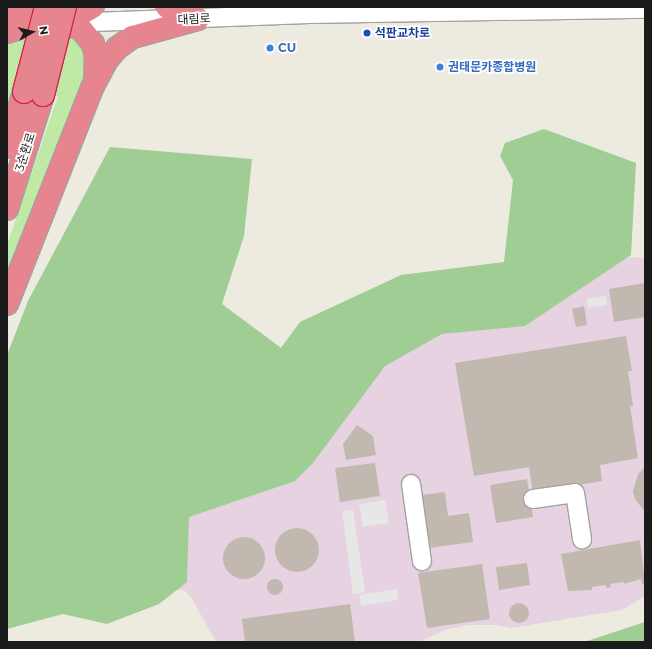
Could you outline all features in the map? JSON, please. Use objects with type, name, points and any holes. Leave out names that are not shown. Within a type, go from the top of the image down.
[{"type":"highway","points":[[13,7],[19,15],[40,15]]},
{"type":"highway","points":[[65,15],[92,7]]},
{"type":"highway","points":[[167,7],[198,19]]},
{"type":"highway","points":[[7,32],[40,15]]},
{"type":"highway","points":[[33,93],[40,15]]},
{"type":"highway","points":[[33,93],[65,15]]},
{"type":"highway","points":[[65,15],[81,29],[93,44],[96,64],[93,86]]},
{"type":"highway","points":[[7,304],[93,86],[107,60],[127,40],[198,19]]},
{"type":"highway","name":"3순환로","points":[[7,147],[33,93]]},
{"type":"highway","name":"3순환로","points":[[7,209],[33,93]]},
{"type":"street","name":"대림로","points":[[7,24],[40,15],[198,19],[309,14],[645,9]]},
{"type":"street","points":[[411,484],[422,561]]},
{"type":"street","points":[[532,498],[575,493],[582,539]]},
{"type":"shaded area","points":[[637,257],[645,259],[645,596],[622,610],[511,628],[496,625],[468,625],[445,630],[419,642],[216,642],[191,597],[184,590],[170,590],[92,470],[383,311],[613,259]]},
{"type":"shaded area","points":[[606,296],[607,305],[588,308],[587,299]]},
{"type":"shaded area","points":[[385,500],[389,523],[363,527],[359,504]]},
{"type":"shaded area","points":[[353,510],[365,592],[353,594],[342,511]]},
{"type":"shaded area","points":[[397,589],[398,600],[361,606],[359,595]]},
{"type":"green space","points":[[81,38],[90,69],[7,284],[7,245],[58,96],[15,88],[7,116],[7,43],[18,40]]},
{"type":"green space","points":[[544,129],[636,163],[631,255],[525,326],[442,334],[385,366],[313,463],[295,481],[189,517],[187,582],[159,604],[107,624],[63,614],[7,629],[7,355],[28,301],[110,147],[252,159],[244,236],[222,304],[281,348],[300,322],[401,275],[504,262],[513,180],[500,156],[505,143]]},
{"type":"green space","points":[[645,622],[645,642],[584,642]]},
{"type":"building","points":[[645,283],[645,317],[614,322],[609,289]]},
{"type":"building","points":[[584,306],[587,325],[576,327],[572,309]]},
{"type":"building","points":[[626,336],[632,371],[628,371],[633,406],[630,406],[638,458],[600,465],[602,481],[533,493],[529,467],[474,476],[455,363]]},
{"type":"building","points":[[357,425],[373,436],[376,455],[346,460],[343,444]]},
{"type":"building","points":[[375,463],[380,496],[340,502],[335,468]]},
{"type":"building","points":[[645,467],[645,512],[635,499],[633,491],[638,474]]},
{"type":"building","points":[[527,479],[533,517],[496,523],[490,485]]},
{"type":"building","points":[[445,492],[448,516],[469,513],[473,542],[429,548],[422,495]]},
{"type":"building","points":[[293,528],[301,528],[306,529],[313,534],[318,541],[318,559],[313,566],[306,571],[293,572],[285,569],[278,562],[275,554],[275,546],[278,538],[285,531]]},
{"type":"building","points":[[240,537],[248,537],[256,540],[262,546],[265,558],[262,570],[256,576],[248,579],[240,579],[232,576],[226,570],[223,562],[223,554],[226,546],[232,540]]},
{"type":"building","points":[[640,540],[645,583],[642,585],[641,579],[624,584],[624,582],[610,584],[611,587],[606,588],[606,585],[592,587],[592,590],[568,591],[561,554]]},
{"type":"building","points":[[527,563],[530,585],[499,590],[496,567]]},
{"type":"building","points":[[482,564],[490,619],[427,628],[418,573]]},
{"type":"building","points":[[272,579],[278,579],[283,584],[281,593],[278,595],[272,595],[267,590],[267,584]]},
{"type":"building","points":[[519,603],[526,606],[529,613],[526,620],[519,623],[512,620],[509,613],[512,606]]},
{"type":"building","points":[[350,604],[355,642],[245,642],[242,619]]},
{"type":"place","name":"석판교차로","points":[[367,33]]},
{"type":"place","name":"CU","points":[[270,48]]},
{"type":"place","name":"권태문카종합병원","points":[[440,67]]}]
